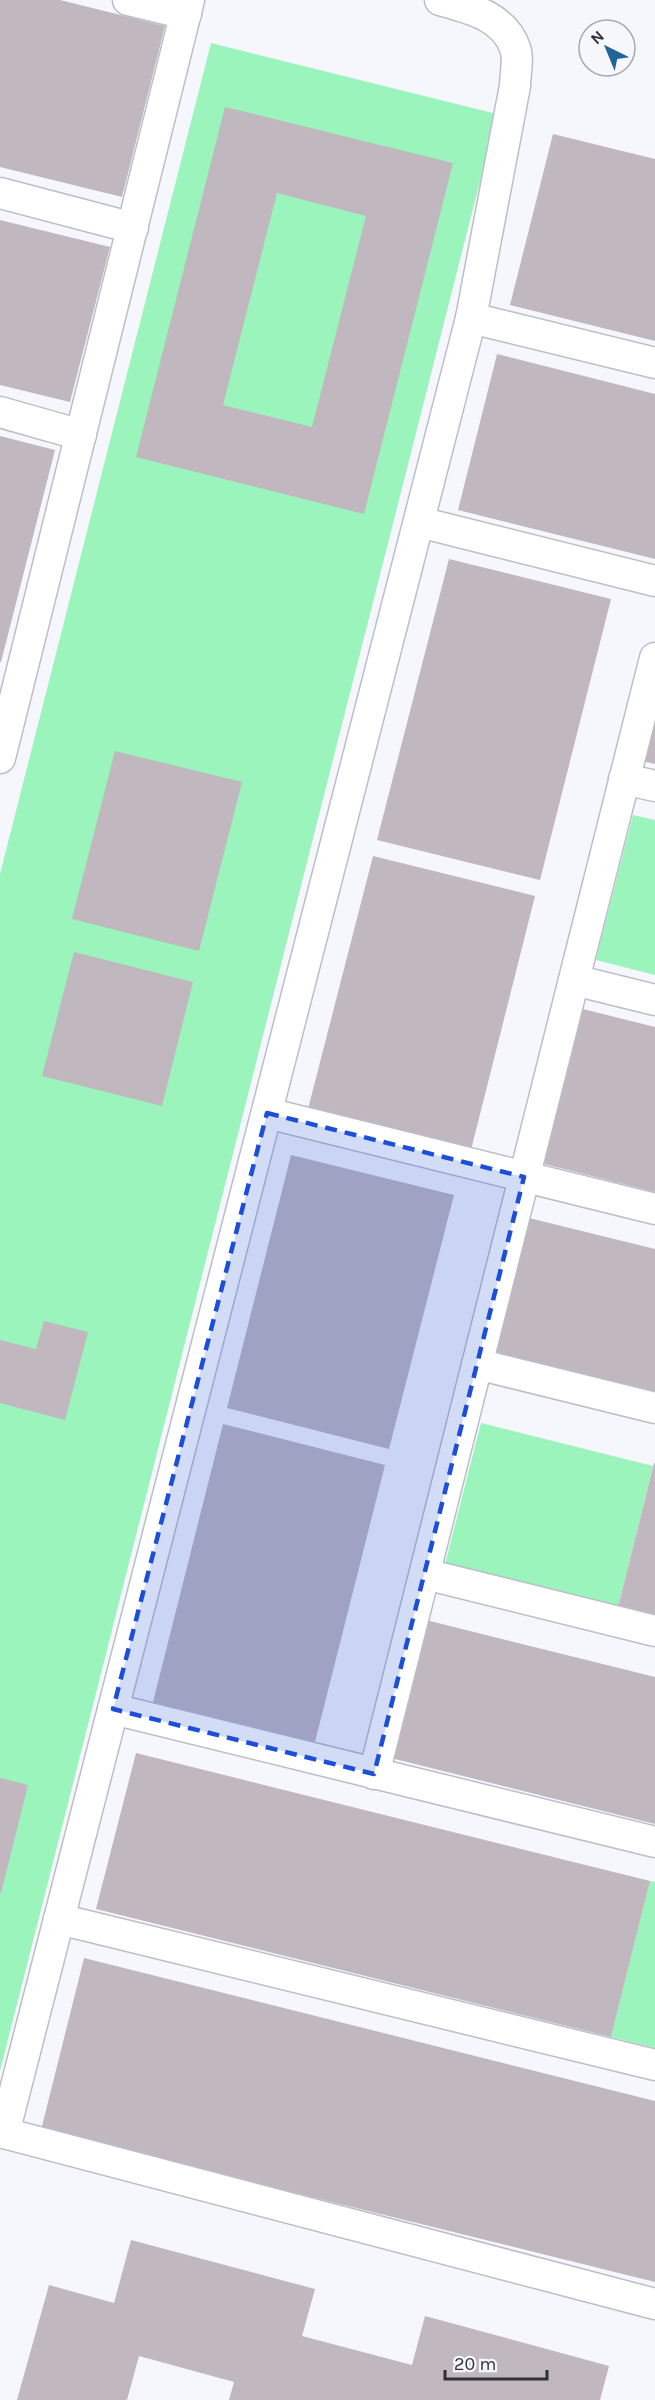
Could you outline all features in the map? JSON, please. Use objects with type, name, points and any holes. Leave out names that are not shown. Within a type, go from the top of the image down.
[{"type":"street","points":[[0,758],[188,7],[128,0]]},
{"type":"street","points":[[440,0],[476,10],[503,27],[516,50],[515,86],[471,318],[59,1919],[2,2132],[655,2304]]},
{"type":"street","points":[[0,193],[133,228]]},
{"type":"street","points":[[471,318],[655,363]]},
{"type":"street","points":[[0,412],[81,435]]},
{"type":"street","points":[[419,522],[655,581]]},
{"type":"street","points":[[374,1773],[655,658]]},
{"type":"street","points":[[624,779],[655,786]]},
{"type":"street","points":[[574,980],[655,1000]]},
{"type":"street","points":[[267,1113],[655,1209]]},
{"type":"street","points":[[477,1364],[655,1408]]},
{"type":"street","points":[[424,1574],[655,1631]]},
{"type":"street","points":[[113,1709],[655,1842]]},
{"type":"street","points":[[59,1919],[655,2065]]},
{"type":"highlighted area","points":[[267,1113],[524,1177],[374,1774],[113,1709]]},
{"type":"green space","points":[[211,43],[497,114],[0,2071],[0,874]]},
{"type":"green space","points":[[633,815],[655,820],[655,975],[596,960]]},
{"type":"green space","points":[[481,1423],[653,1466],[617,1611],[444,1568]]},
{"type":"green space","points":[[650,1881],[655,1882],[655,2048],[611,2037]]},
{"type":"building","points":[[0,0],[60,0],[165,26],[122,197],[0,167]]},
{"type":"building","points":[[225,107],[453,163],[364,514],[136,457]],"holes":[[[277,193],[366,216],[312,427],[223,405]]]},
{"type":"building","points":[[553,134],[655,159],[655,341],[510,305]]},
{"type":"building","points":[[0,220],[110,247],[70,402],[0,385]]},
{"type":"building","points":[[497,354],[655,394],[655,559],[458,510]]},
{"type":"building","points":[[0,436],[55,450],[1,662],[0,662]]},
{"type":"building","points":[[449,559],[611,599],[540,880],[377,840]]},
{"type":"building","points":[[655,711],[655,764],[642,761]]},
{"type":"building","points":[[115,751],[242,782],[199,951],[72,919]]},
{"type":"building","points":[[373,856],[535,896],[471,1150],[308,1109]]},
{"type":"building","points":[[74,952],[193,982],[162,1106],[42,1076]]},
{"type":"building","points":[[583,1009],[655,1027],[655,1192],[544,1164]]},
{"type":"building","points":[[291,1155],[454,1195],[389,1449],[227,1408]]},
{"type":"building","points":[[525,1217],[655,1249],[655,1394],[490,1353]]},
{"type":"building","points":[[44,1321],[88,1332],[65,1420],[0,1403],[0,1340],[36,1349]]},
{"type":"building","points":[[223,1424],[385,1465],[314,1746],[152,1706]]},
{"type":"building","points":[[655,1463],[655,1621],[617,1611]]},
{"type":"building","points":[[418,1618],[655,1677],[655,1824],[383,1756]]},
{"type":"building","points":[[136,1753],[650,1881],[611,2037],[96,1909]]},
{"type":"building","points":[[0,1778],[28,1785],[1,1893],[0,1893]]},
{"type":"building","points":[[84,1958],[655,2101],[655,2282],[41,2130]]},
{"type":"building","points":[[131,2240],[315,2289],[302,2336],[412,2365],[425,2316],[609,2366],[600,2400],[229,2400],[234,2382],[139,2356],[127,2400],[17,2400],[49,2285],[114,2303]]}]
